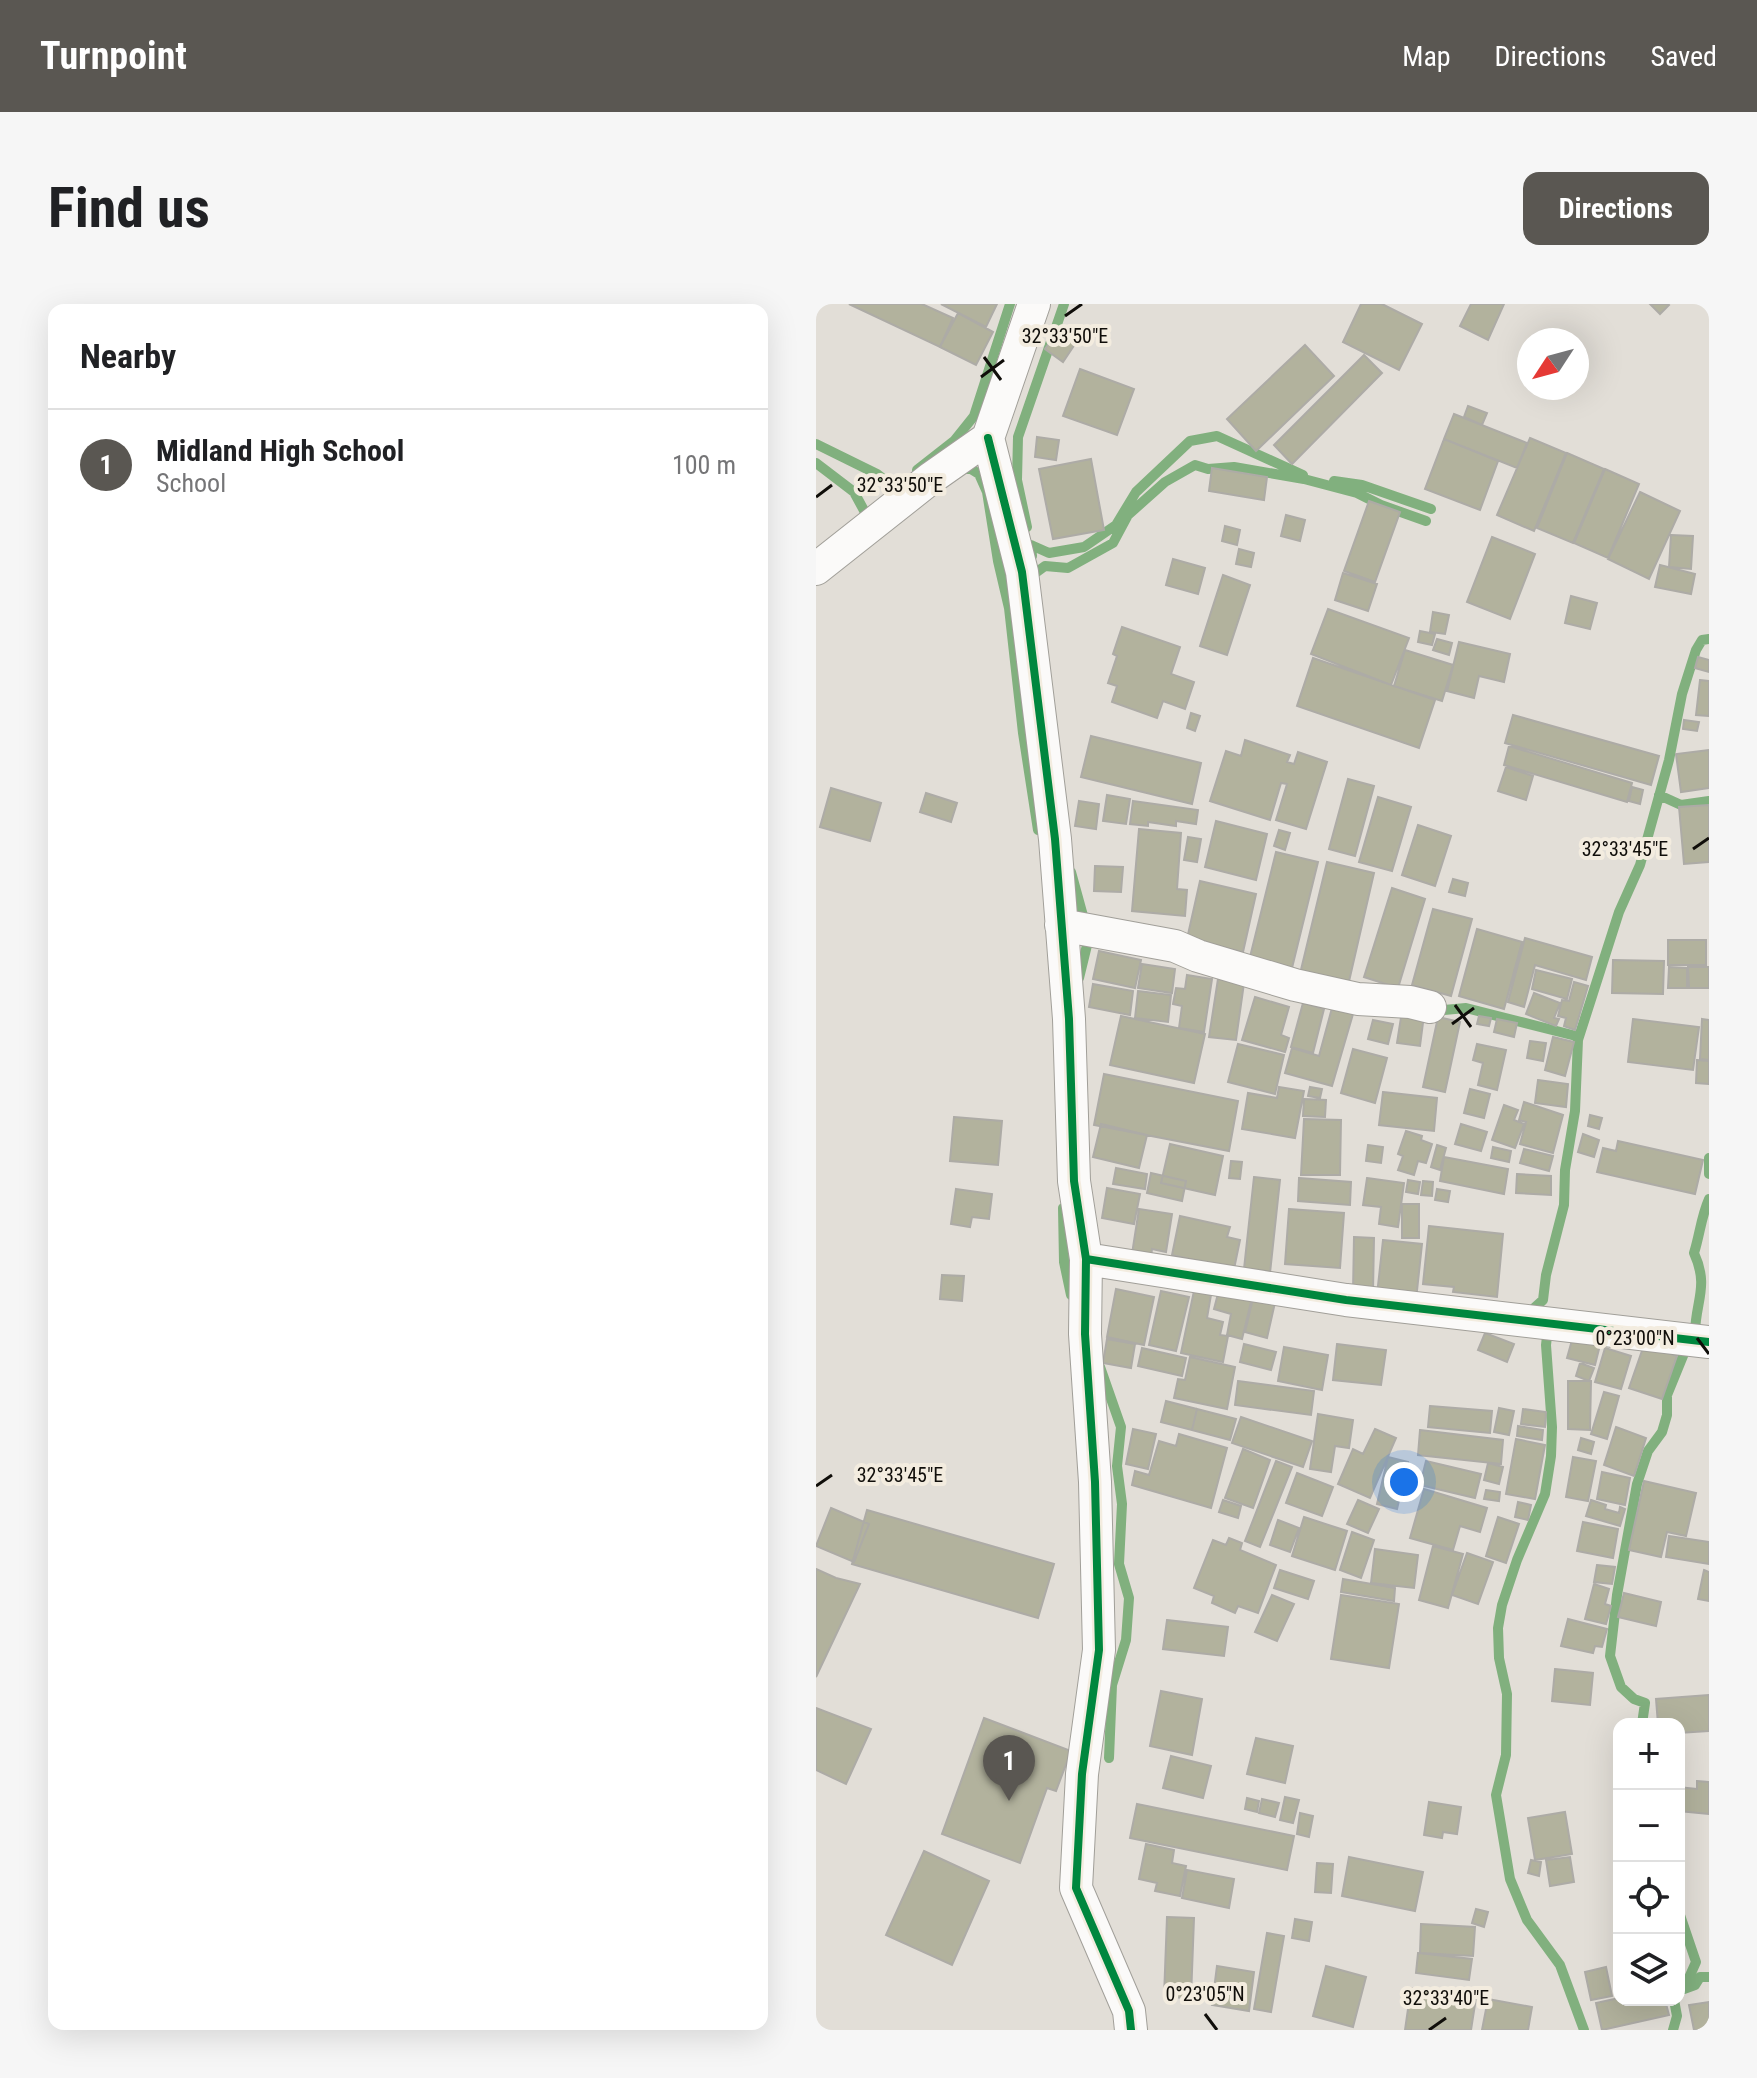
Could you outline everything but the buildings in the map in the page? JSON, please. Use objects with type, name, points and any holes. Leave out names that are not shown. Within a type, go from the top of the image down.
[{"type":"street","points":[[1034,304],[988,438],[1022,572],[1055,839],[1069,1019],[1074,1181],[1086,1259],[1085,1334],[1095,1482],[1099,1650],[1082,1774],[1076,1888],[1129,2011],[1131,2030]]},
{"type":"street","points":[[816,569],[931,478],[988,438]]},
{"type":"street","points":[[1061,925],[1175,946],[1244,971],[1337,994],[1430,1007]]},
{"type":"street","points":[[1086,1259],[1346,1300],[1709,1342]]},
{"type":"waterway","points":[[917,470],[954,441],[974,416],[1010,304]]},
{"type":"waterway","points":[[1027,527],[1017,480],[1018,437],[1064,304]]},
{"type":"waterway","points":[[1032,556],[1031,545],[1049,553],[1084,547],[1116,525],[1136,492],[1190,441],[1217,436],[1303,475]]},
{"type":"waterway","points":[[816,444],[877,474],[896,489]]},
{"type":"waterway","points":[[816,463],[854,492],[867,516]]},
{"type":"waterway","points":[[1033,580],[1034,574],[1045,566],[1068,568],[1113,543],[1128,515],[1165,482],[1195,465],[1208,469],[1234,467],[1304,479],[1357,493],[1426,521]]},
{"type":"waterway","points":[[958,469],[971,469],[979,474],[987,492],[1009,608],[1038,830]]},
{"type":"waterway","points":[[1334,481],[1362,485],[1431,509]]},
{"type":"waterway","points":[[1525,1311],[1532,1310],[1543,1300],[1546,1275],[1564,1205],[1565,1170],[1575,1111],[1578,1040],[1619,912],[1640,865],[1669,760],[1682,694],[1696,650],[1702,640],[1709,639]]},
{"type":"waterway","points":[[1659,795],[1681,805],[1709,801]]},
{"type":"waterway","points":[[1071,872],[1085,923]]},
{"type":"waterway","points":[[1079,978],[1089,937]]},
{"type":"waterway","points":[[1433,1011],[1466,1008],[1576,1036],[1578,1040]]},
{"type":"waterway","points":[[1709,1158],[1709,1174]]},
{"type":"waterway","points":[[1699,1332],[1695,1332],[1701,1275],[1694,1253],[1709,1199]]},
{"type":"waterway","points":[[1063,1208],[1064,1262],[1071,1295]]},
{"type":"waterway","points":[[1548,1328],[1551,1456],[1545,1494],[1517,1560],[1498,1628],[1499,1658],[1507,1694],[1506,1755],[1496,1795],[1510,1879],[1527,1920],[1560,1965],[1584,2030]]},
{"type":"waterway","points":[[1643,1718],[1645,1703],[1634,1699],[1621,1687],[1610,1656],[1617,1595],[1637,1484],[1648,1451],[1662,1432],[1667,1415],[1667,1395],[1687,1346]]},
{"type":"waterway","points":[[1100,1367],[1121,1427],[1117,1466],[1122,1504],[1119,1564],[1129,1598],[1126,1640],[1112,1685],[1109,1758]]},
{"type":"waterway","points":[[1685,1930],[1696,1962],[1685,1987]]},
{"type":"waterway","points":[[1685,1989],[1695,1985],[1700,1977],[1709,1977]]},
{"type":"waterway","points":[[1673,2030],[1677,2016],[1675,2006]]},
{"type":"cycle path","points":[[988,438],[1022,572],[1055,839],[1069,1019],[1074,1181],[1086,1259],[1085,1334],[1095,1482],[1099,1650],[1082,1774],[1076,1888],[1129,2011],[1131,2030]]},
{"type":"cycle path","points":[[1086,1259],[1346,1300],[1709,1342]]},
{"type":"place","name":"Midland High School","points":[[1009,1801]]}]
